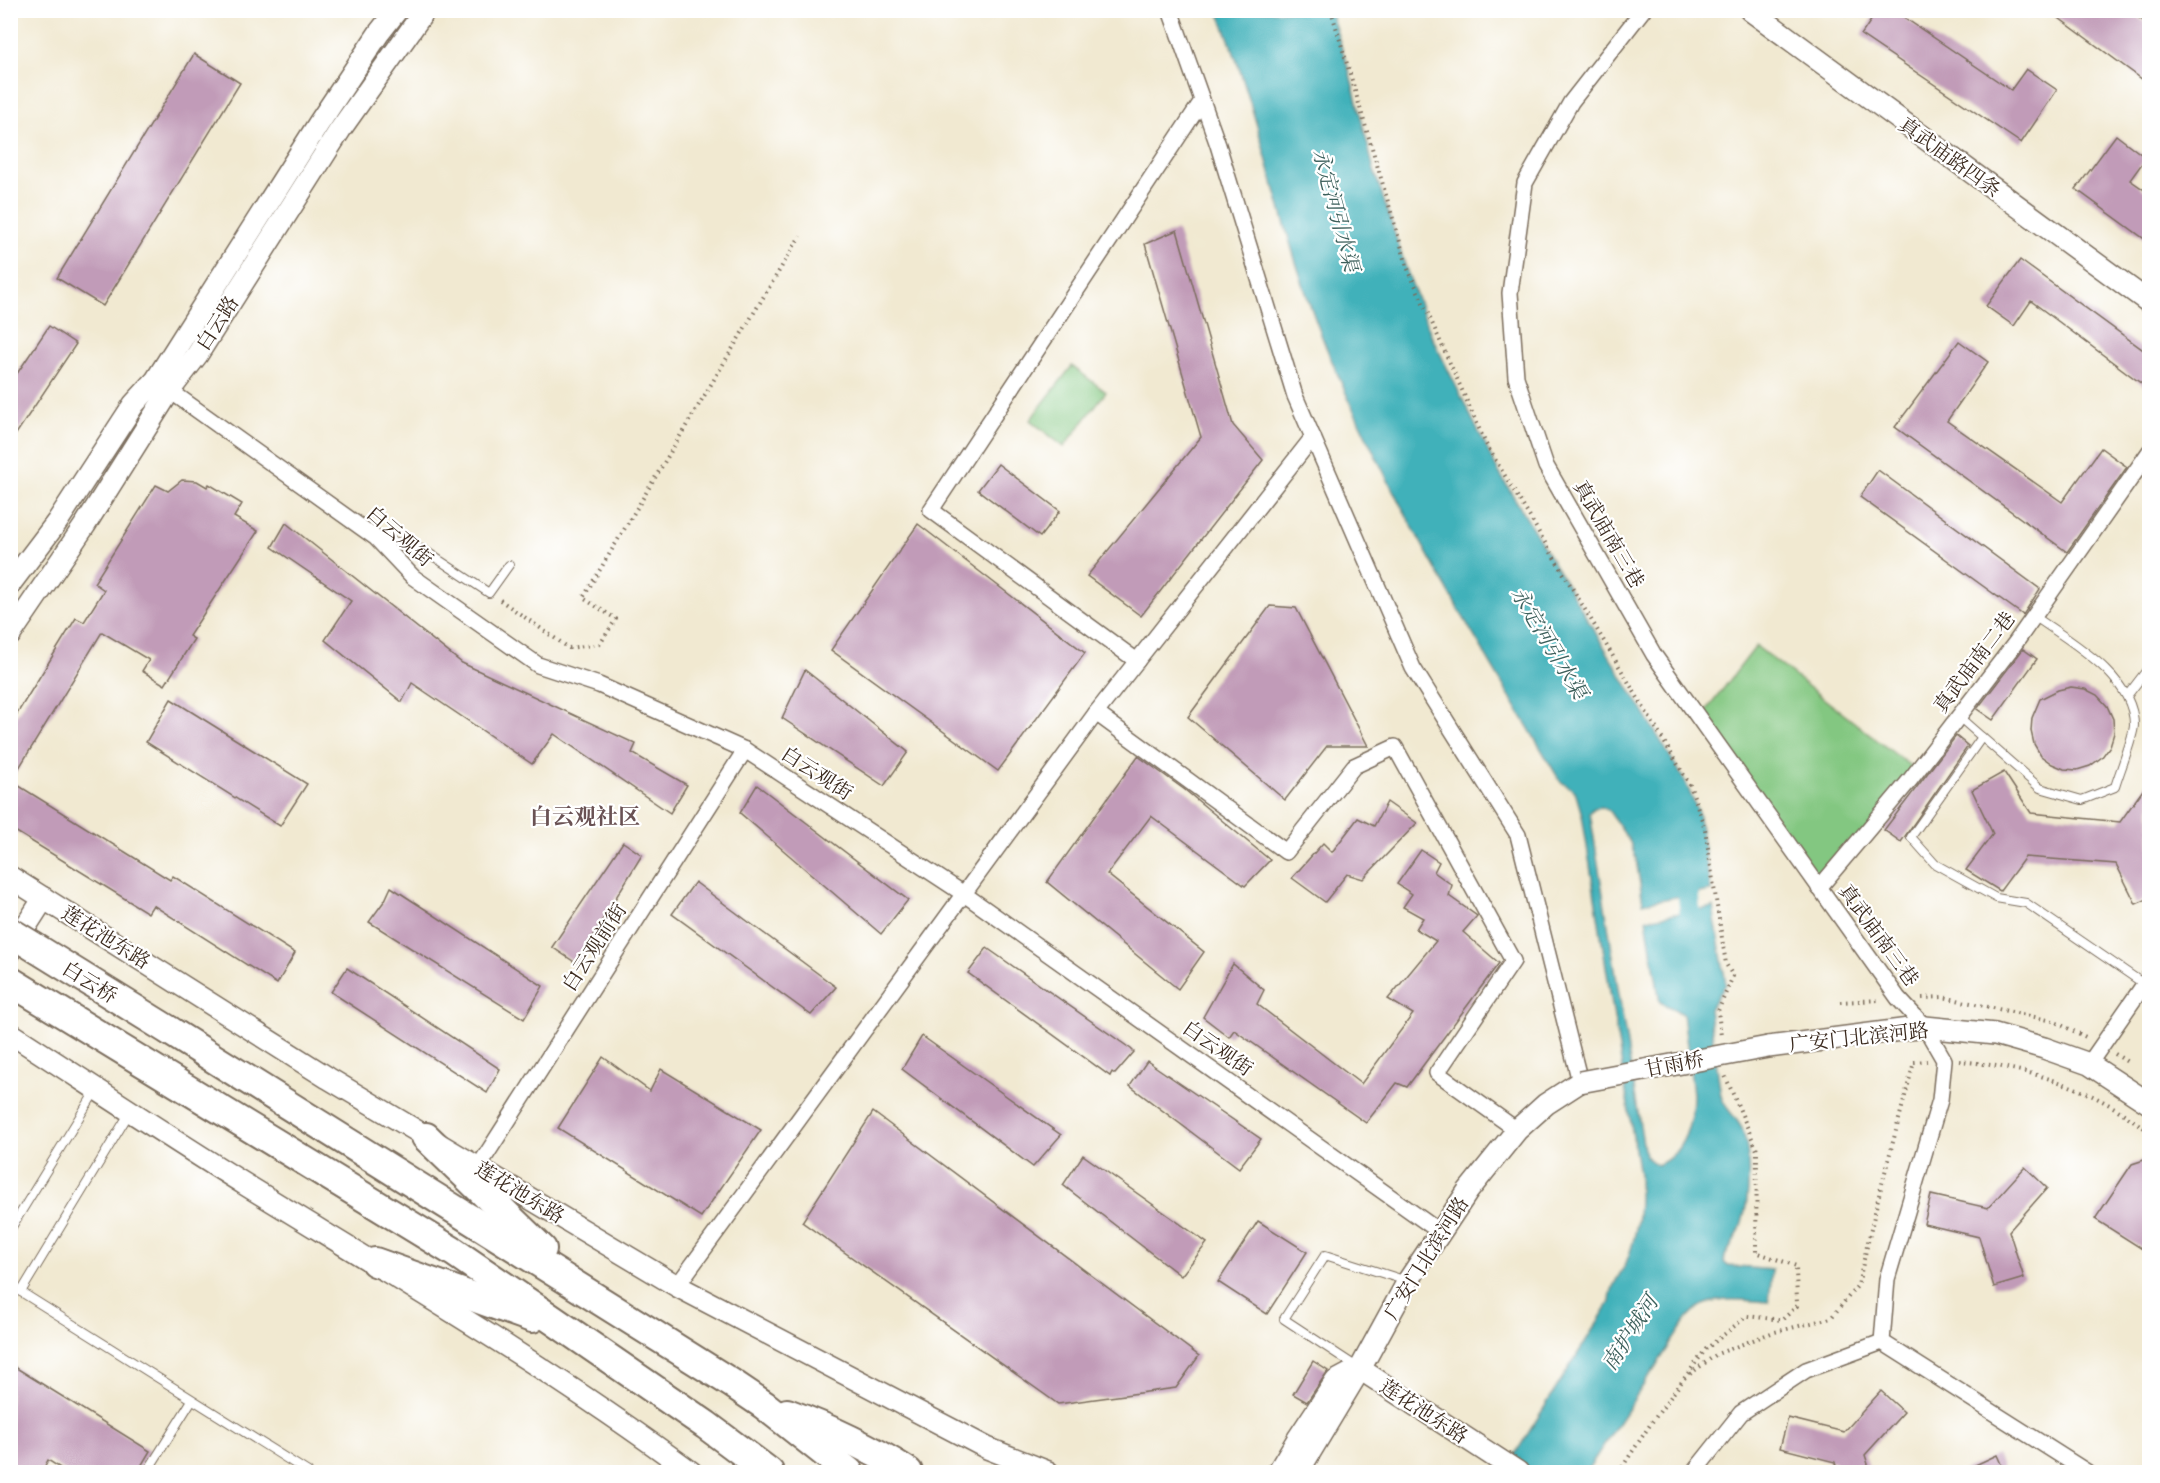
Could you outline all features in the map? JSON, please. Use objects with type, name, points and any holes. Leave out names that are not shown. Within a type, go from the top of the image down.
[{"type":"highway","name":"白云桥","points":[[10,932],[585,1290]]},
{"type":"highway","name":"白云桥","points":[[10,981],[454,1252],[565,1330]]},
{"type":"highway","points":[[426,1137],[585,1290],[764,1405],[849,1473]]},
{"type":"highway","points":[[375,1262],[565,1330],[706,1425],[769,1473]]},
{"type":"highway","points":[[764,1405],[832,1430],[879,1454],[908,1473]]},
{"type":"street","name":"白云路","points":[[10,636],[85,525],[163,385],[319,123],[396,10]]},
{"type":"street","name":"白云路","points":[[10,584],[57,522],[134,404],[163,385],[196,355],[340,130],[425,10]]},
{"type":"street","points":[[1170,10],[1218,145],[1295,396],[1413,668],[1518,835],[1580,1082]]},
{"type":"street","name":"真武庙南三巷","points":[[1643,10],[1570,102],[1526,183],[1510,292],[1516,377],[1546,466],[1654,655],[1898,998],[1925,1027],[1944,1060]]},
{"type":"street","name":"真武庙路四条","points":[[1750,10],[2150,303]]},
{"type":"street","points":[[1137,660],[931,510],[1202,100]]},
{"type":"street","name":"白云观街","points":[[163,385],[376,538],[413,577],[538,665],[599,685],[745,750],[964,894],[1440,1232]]},
{"type":"street","points":[[677,1286],[1096,713],[1313,437]]},
{"type":"street","name":"真武庙南二巷","points":[[1819,888],[1910,780],[1959,717],[2150,452]]},
{"type":"street","points":[[1096,713],[1286,852],[1354,766],[1395,747],[1513,961],[1437,1073],[1516,1130]]},
{"type":"street","name":"白云观前街","points":[[479,1166],[745,750]]},
{"type":"street","name":"莲花池东路","points":[[10,877],[281,1049],[677,1286],[987,1448],[1048,1473]]},
{"type":"street","points":[[10,951],[44,898]]},
{"type":"street","points":[[2089,1064],[2146,980]]},
{"type":"street","name":"广安门北滨河路","points":[[1768,1047],[1925,1027],[1995,1034],[2089,1064],[2150,1104]]},
{"type":"street","points":[[10,1033],[537,1366],[691,1473]]},
{"type":"street","name":"甘雨桥","points":[[1580,1082],[1768,1047]]},
{"type":"street","points":[[1882,1342],[1887,1279],[1940,1100],[1944,1060]]},
{"type":"street","name":"广安门北滨河路","points":[[1360,1369],[1408,1281],[1468,1191],[1516,1130],[1546,1104],[1580,1082]]},
{"type":"street","points":[[1694,1473],[1741,1413],[1806,1371],[1882,1342]]},
{"type":"street","points":[[1882,1342],[2087,1473]]},
{"type":"street","name":"莲花池东路","points":[[1360,1369],[1518,1473]]},
{"type":"street","name":"莲花池东路","points":[[1278,1473],[1336,1381],[1360,1369]]},
{"type":"street","name":"莲花池东路","points":[[1298,1473],[1360,1369]]},
{"type":"lane","points":[[376,538],[424,550],[489,593],[510,565]]},
{"type":"lane","points":[[1959,717],[2040,788],[2082,800],[2115,787],[2134,725],[2127,696],[2104,666],[2034,616]]},
{"type":"lane","points":[[2127,696],[2150,666]]},
{"type":"lane","points":[[1982,736],[1911,837],[1935,864],[1996,898],[2026,903],[2146,980]]},
{"type":"lane","points":[[10,1230],[97,1089]]},
{"type":"lane","points":[[21,1292],[130,1110]]},
{"type":"lane","points":[[1360,1369],[1284,1319],[1325,1255],[1408,1281]]},
{"type":"lane","points":[[10,1285],[308,1473]]},
{"type":"lane","points":[[147,1473],[192,1400]]},
{"type":"path","points":[[1331,10],[1408,269],[1486,444],[1690,785],[1705,829],[1726,964],[1733,976],[1718,1011],[1721,1043]]},
{"type":"path","points":[[489,593],[569,648],[600,645],[616,619],[583,598],[800,237]]},
{"type":"path","points":[[1685,1377],[1717,1354],[1771,1333],[1831,1318],[1858,1285],[1914,1062],[1944,1060],[1983,1064],[2035,1074],[2076,1088],[2108,1104],[2150,1132]]},
{"type":"path","points":[[1619,1473],[1706,1349],[1747,1316],[1782,1320],[1797,1306],[1796,1266],[1756,1252],[1757,1150],[1724,1074],[1723,1064]]},
{"type":"green space","points":[[1072,366],[1106,392],[1064,447],[1030,420]]},
{"type":"green space","points":[[1756,646],[1917,771],[1819,888],[1700,719]]},
{"type":"water","name":"南护城河","points":[[1218,11],[1330,11],[1350,74],[1374,170],[1407,271],[1432,337],[1497,469],[1685,781],[1698,812],[1711,891],[1643,903],[1636,859],[1630,842],[1609,811],[1601,807],[1594,808],[1590,813],[1645,1156],[1657,1165],[1674,1153],[1685,1136],[1689,1126],[1693,1094],[1683,1014],[1660,1002],[1646,919],[1713,907],[1726,984],[1709,1009],[1721,1096],[1743,1131],[1748,1164],[1745,1213],[1739,1232],[1724,1262],[1728,1266],[1772,1270],[1769,1302],[1715,1301],[1694,1311],[1586,1472],[1504,1472],[1610,1302],[1613,1286],[1630,1252],[1637,1220],[1639,1175],[1582,815],[1575,791],[1560,781],[1435,568],[1377,459],[1351,404],[1310,306],[1248,94]]},
{"type":"building","points":[[1878,10],[1893,10],[2011,90],[2026,69],[2057,90],[2021,143],[1861,35]]},
{"type":"building","points":[[2048,10],[2128,10],[2150,26],[2150,85]]},
{"type":"building","points":[[194,54],[240,83],[103,306],[57,278]]},
{"type":"building","points":[[2116,135],[2146,158],[2130,180],[2150,194],[2150,243],[2076,189]]},
{"type":"building","points":[[1177,230],[1233,425],[1263,460],[1141,616],[1087,576],[1201,437],[1145,244]]},
{"type":"building","points":[[2020,260],[2150,355],[2150,390],[2031,301],[2014,326],[1986,306]]},
{"type":"building","points":[[49,326],[76,344],[10,443],[10,384]]},
{"type":"building","points":[[1959,341],[1988,362],[1947,421],[2062,502],[2101,448],[2127,467],[2067,552],[1895,427]]},
{"type":"building","points":[[998,464],[1060,511],[1040,537],[978,490]]},
{"type":"building","points":[[1878,470],[2040,589],[2023,615],[1860,497]]},
{"type":"building","points":[[182,480],[197,481],[207,487],[209,484],[242,504],[234,517],[258,531],[189,636],[194,639],[165,685],[142,671],[149,660],[102,632],[11,781],[170,880],[173,876],[295,953],[277,984],[153,905],[148,913],[10,828],[10,725],[76,618],[84,622],[104,590],[94,583],[156,485],[168,491]]},
{"type":"building","points":[[286,523],[462,663],[636,744],[632,753],[687,785],[670,813],[554,734],[532,764],[412,683],[402,702],[325,640],[351,601],[272,547]]},
{"type":"building","points":[[918,524],[1085,653],[998,771],[831,650]]},
{"type":"building","points":[[1270,606],[1296,608],[1368,746],[1327,746],[1285,800],[1188,717]]},
{"type":"building","points":[[2023,649],[2037,659],[1993,720],[1977,709]]},
{"type":"building","points":[[805,670],[908,752],[884,786],[782,718]]},
{"type":"building","points":[[2071,687],[2085,689],[2097,695],[2107,706],[2113,719],[2114,733],[2110,746],[2102,757],[2090,766],[2077,770],[2064,769],[2041,756],[2034,744],[2031,731],[2032,718],[2040,699],[2058,690]]},
{"type":"building","points":[[171,699],[307,784],[280,826],[146,742]]},
{"type":"building","points":[[1956,736],[1968,746],[1901,842],[1884,830]]},
{"type":"building","points":[[1138,756],[1185,790],[1270,860],[1245,886],[1151,816],[1107,874],[1204,952],[1178,989],[1047,882]]},
{"type":"building","points":[[2004,772],[2031,813],[2120,822],[2150,780],[2150,898],[2136,904],[2116,864],[2025,857],[2000,891],[1966,870],[1993,834],[1972,790]]},
{"type":"building","points":[[757,785],[908,900],[881,934],[740,813]]},
{"type":"building","points":[[1387,802],[1417,823],[1363,879],[1347,874],[1325,902],[1292,878],[1323,843],[1332,852],[1358,818],[1374,826]]},
{"type":"building","points":[[623,842],[642,855],[576,963],[552,947]]},
{"type":"building","points":[[1421,850],[1439,862],[1434,872],[1452,885],[1449,896],[1477,916],[1463,932],[1499,963],[1407,1087],[1397,1083],[1366,1123],[1234,1030],[1229,1037],[1203,1017],[1233,964],[1264,990],[1257,1004],[1361,1084],[1413,1014],[1388,999],[1436,941],[1416,929],[1423,918],[1403,907],[1412,894],[1397,884]]},
{"type":"building","points":[[695,882],[836,987],[811,1015],[672,914]]},
{"type":"building","points":[[391,887],[543,986],[524,1019],[369,922],[385,900]]},
{"type":"building","points":[[987,948],[1134,1052],[1115,1074],[1112,1072],[1110,1076],[968,973]]},
{"type":"building","points":[[347,968],[500,1069],[487,1093],[331,992]]},
{"type":"building","points":[[922,1036],[1061,1135],[1033,1167],[902,1069]]},
{"type":"building","points":[[603,1057],[650,1091],[661,1069],[761,1130],[701,1217],[558,1128]]},
{"type":"building","points":[[1147,1061],[1261,1139],[1239,1168],[1130,1086]]},
{"type":"building","points":[[873,1112],[1199,1356],[1176,1388],[1058,1404],[802,1222]]},
{"type":"building","points":[[1083,1155],[1207,1243],[1181,1276],[1063,1185]]},
{"type":"building","points":[[2150,1158],[2150,1254],[2095,1219],[2132,1164]]},
{"type":"building","points":[[2025,1167],[2047,1188],[2009,1231],[2024,1278],[1994,1287],[1979,1237],[1924,1224],[1931,1195],[1988,1208]]},
{"type":"building","points":[[1258,1221],[1307,1252],[1267,1314],[1218,1282]]},
{"type":"building","points":[[1313,1361],[1328,1371],[1307,1402],[1293,1394]]},
{"type":"building","points":[[10,1364],[150,1451],[137,1473],[68,1473],[48,1460],[41,1473],[10,1473]]},
{"type":"building","points":[[1881,1391],[1904,1412],[1865,1455],[1871,1473],[1838,1473],[1835,1462],[1780,1448],[1788,1418],[1844,1432]]},
{"type":"building","points":[[1997,1455],[2005,1473],[1958,1473]]},
{"type":"waterway","name":"永定河引水渠","points":[[1685,866],[1693,939]]},
{"type":"district","name":"白云观社区","points":[[585,816]]}]
